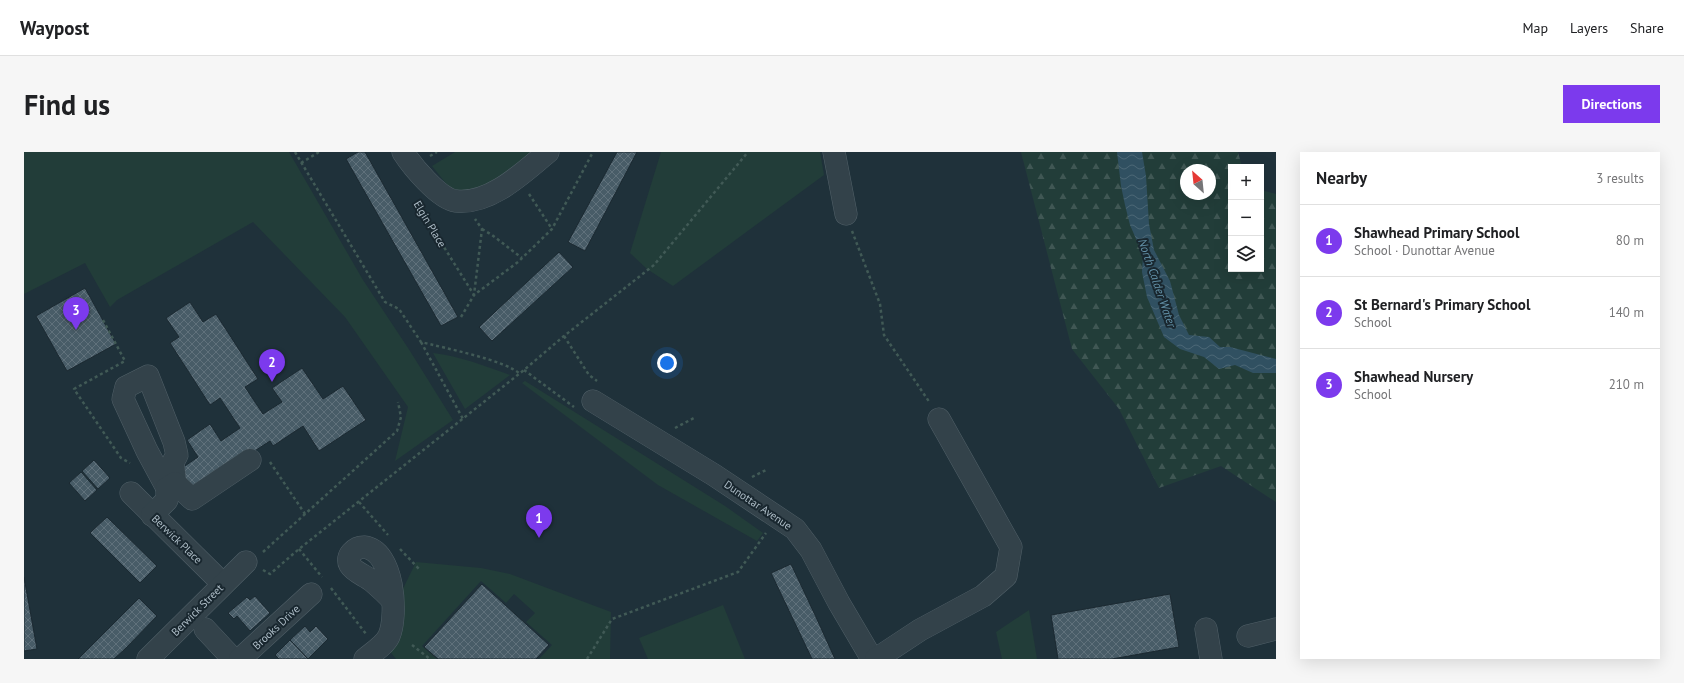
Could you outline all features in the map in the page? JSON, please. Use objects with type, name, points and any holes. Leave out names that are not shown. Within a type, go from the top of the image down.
[{"type":"street","name":"Elgin Place","points":[[403,152],[412,166],[438,192],[455,202],[475,200],[495,192],[518,177],[548,152]]},
{"type":"street","points":[[834,152],[846,214]]},
{"type":"street","name":"Dunottar Avenue","points":[[594,401],[714,475],[795,530],[811,550],[839,603],[872,659]]},
{"type":"street","points":[[876,659],[920,630],[983,596],[1006,576],[1011,547],[939,419]]},
{"type":"street","points":[[152,515],[167,500],[171,486],[192,499],[250,460]]},
{"type":"street","name":"Berwick Place","points":[[131,493],[223,584]]},
{"type":"street","name":"Berwick Street","points":[[148,659],[223,584],[253,558]]},
{"type":"street","name":"Brooks Drive","points":[[240,659],[322,587]]},
{"type":"street","points":[[371,654],[388,637],[391,627],[392,600]]},
{"type":"street","points":[[205,629],[233,659]]},
{"type":"street","points":[[1206,629],[1212,659]]},
{"type":"street","points":[[1248,636],[1276,629]]},
{"type":"path","points":[[295,152],[385,302],[399,309],[421,342],[463,419]]},
{"type":"path","points":[[301,163],[319,152]]},
{"type":"path","points":[[474,295],[522,258],[552,229],[592,152]]},
{"type":"path","points":[[398,402],[401,417],[397,431],[306,514],[253,558],[257,566],[270,574],[299,549],[520,374],[564,336],[654,265],[748,152]]},
{"type":"path","points":[[518,177],[552,229]]},
{"type":"path","name":"Elgin Place","points":[[413,195],[474,295]]},
{"type":"path","points":[[475,200],[475,221],[482,230],[492,235],[522,258]]},
{"type":"path","points":[[846,214],[880,304],[884,335],[939,419]]},
{"type":"path","points":[[462,317],[474,295],[482,230]]},
{"type":"path","points":[[421,342],[500,363],[514,368],[520,374]]},
{"type":"path","points":[[524,370],[583,414],[594,401]]},
{"type":"path","points":[[675,428],[694,418]]},
{"type":"path","points":[[250,460],[266,455],[306,514]]},
{"type":"path","points":[[587,659],[612,619],[738,572],[758,544]]},
{"type":"path","points":[[299,549],[322,587],[367,635],[371,654]]},
{"type":"path","points":[[412,645],[430,659]]},
{"type":"green space","points":[[24,152],[289,152],[363,280],[453,420],[395,461],[408,407],[345,317],[253,222],[117,300],[110,307],[85,263],[24,294]]},
{"type":"green space","points":[[455,152],[542,152],[475,196],[452,191],[432,166]]},
{"type":"green space","points":[[661,152],[820,152],[824,175],[673,286],[647,269],[630,253]]},
{"type":"green space","points":[[1021,152],[1238,152],[1241,164],[1228,164],[1228,272],[1264,272],[1264,191],[1276,194],[1276,502],[1221,466],[1159,488],[1119,409],[1072,349]]},
{"type":"green space","points":[[433,353],[463,359],[510,375],[465,409]]},
{"type":"green space","points":[[525,381],[725,506],[763,533],[757,541],[658,485],[522,383]]},
{"type":"green space","points":[[416,562],[481,568],[510,574],[611,612],[610,659],[539,659],[552,645],[526,622],[535,613],[514,594],[506,603],[481,581],[422,646],[437,659],[396,659],[379,638]]},
{"type":"green space","points":[[723,605],[745,659],[648,659],[639,638]]},
{"type":"green space","points":[[1029,610],[1037,659],[1002,659],[996,632]]},
{"type":"water","name":"North Calder Water","points":[[1117,152],[1142,152],[1146,176],[1149,224],[1154,250],[1170,281],[1179,315],[1189,335],[1209,337],[1220,347],[1230,347],[1276,359],[1276,373],[1253,373],[1235,365],[1219,369],[1204,357],[1180,349],[1164,337],[1147,297],[1142,272],[1143,255],[1130,225],[1121,186]]},
{"type":"building","points":[[358,152],[365,152],[458,317],[441,326],[346,159]]},
{"type":"building","points":[[617,152],[637,152],[585,251],[568,242]]},
{"type":"building","points":[[559,252],[573,267],[492,341],[479,327]]},
{"type":"building","points":[[85,288],[116,344],[67,371],[36,316]]},
{"type":"building","points":[[190,302],[203,322],[216,314],[258,379],[245,387],[263,414],[282,402],[272,388],[302,368],[323,399],[343,386],[366,420],[319,451],[303,426],[273,446],[270,441],[193,491],[179,470],[198,457],[187,440],[210,424],[221,441],[240,428],[220,398],[210,405],[170,343],[179,337],[166,318]]},
{"type":"building","points":[[94,460],[110,478],[98,489],[82,471]]},
{"type":"building","points":[[81,472],[97,490],[85,501],[69,483]]},
{"type":"building","points":[[107,517],[157,566],[140,583],[90,533]]},
{"type":"building","points":[[791,564],[835,659],[812,659],[771,573]]},
{"type":"building","points":[[24,577],[37,649],[24,651]]},
{"type":"building","points":[[482,584],[549,645],[536,659],[438,659],[424,647]]},
{"type":"building","points":[[1170,594],[1179,647],[1112,659],[1058,659],[1051,615]]},
{"type":"building","points":[[255,596],[270,613],[250,631],[237,616],[234,619],[228,613],[247,597],[250,600]]},
{"type":"building","points":[[139,598],[157,616],[125,649],[114,659],[78,659]]},
{"type":"building","points":[[305,626],[310,632],[316,626],[328,639],[308,659],[290,640]]},
{"type":"building","points":[[290,640],[308,659],[279,659],[275,655]]},
{"type":"place","name":"Shawhead Nursery","points":[[76,330]]},
{"type":"place","name":"St Bernard's Primary School","points":[[272,382]]},
{"type":"place","name":"Shawhead Primary School","points":[[539,538]]}]
